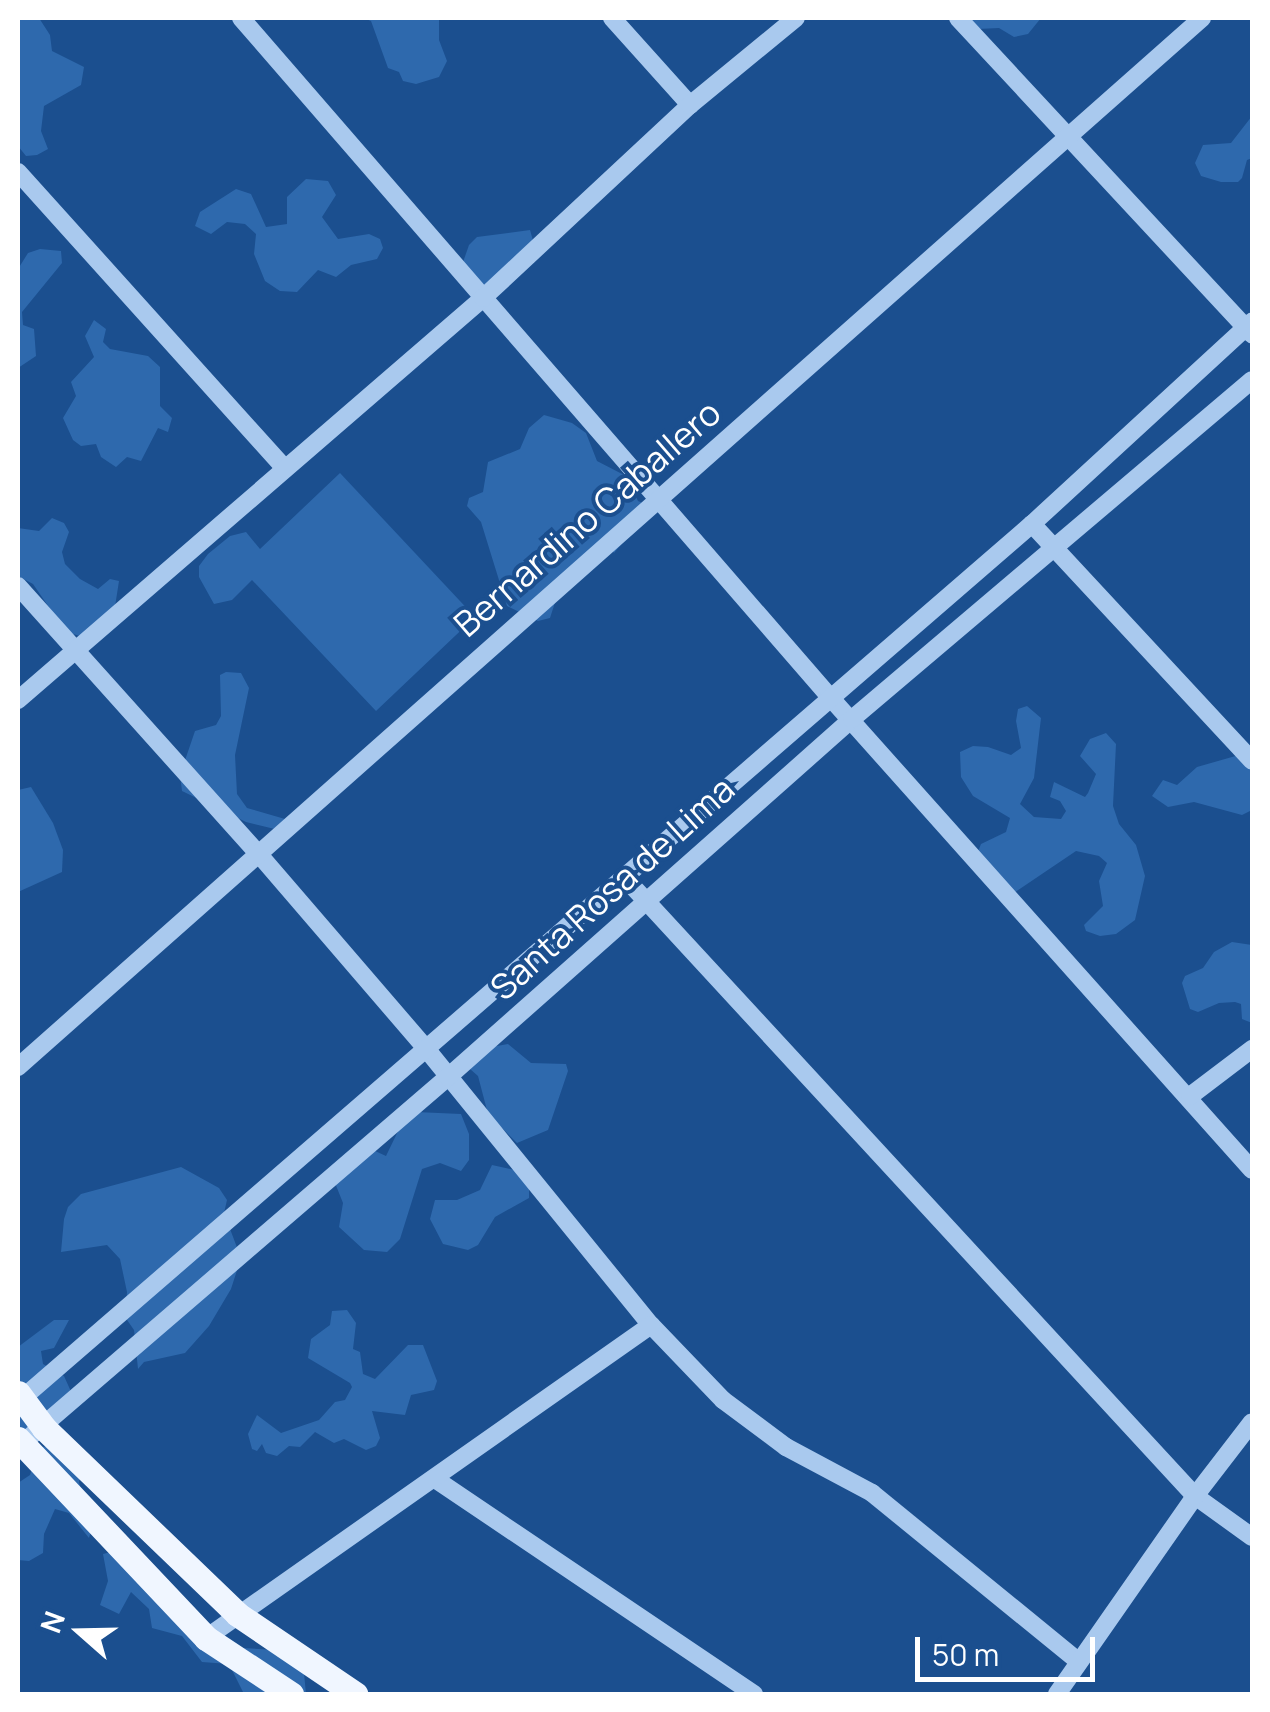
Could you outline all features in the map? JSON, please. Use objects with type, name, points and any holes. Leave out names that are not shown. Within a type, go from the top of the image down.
[{"type":"main road","points":[[19,1398],[44,1428],[237,1614],[355,1694]]},
{"type":"main road","points":[[19,1444],[206,1638],[291,1694]]},
{"type":"street","points":[[241,18],[830,696],[1252,1170]]},
{"type":"street","points":[[612,18],[690,105]]},
{"type":"street","points":[[18,700],[283,466],[483,298],[690,105],[796,18]]},
{"type":"street","points":[[19,1398],[428,1051],[830,696],[1032,524],[1250,328],[1065,137],[958,18]]},
{"type":"street","name":"Bernardino Caballero","points":[[18,1068],[257,852],[1202,18]]},
{"type":"street","points":[[18,172],[283,466]]},
{"type":"street","name":"Santa Rosa de Lima","points":[[19,1444],[44,1428],[448,1077],[852,719],[1252,380]]},
{"type":"street","points":[[1032,524],[1252,761]]},
{"type":"street","points":[[18,586],[257,852],[428,1051],[650,1325],[724,1400],[786,1447],[872,1493],[1078,1661]]},
{"type":"street","points":[[624,877],[1195,1496],[1252,1537]]},
{"type":"street","points":[[1190,1096],[1252,1049]]},
{"type":"street","points":[[206,1638],[650,1325]]},
{"type":"street","points":[[1057,1694],[1195,1496],[1252,1422]]},
{"type":"street","points":[[435,1479],[754,1694]]},
{"type":"shaded area","points":[[18,18],[39,18],[50,35],[52,51],[84,67],[81,85],[44,106],[41,131],[48,149],[37,155],[26,156],[18,146]]},
{"type":"shaded area","points":[[363,18],[439,18],[439,40],[447,61],[439,77],[416,84],[403,81],[399,72],[388,68],[371,21]]},
{"type":"shaded area","points":[[964,18],[1041,18],[1028,34],[1014,37],[999,28],[978,29]]},
{"type":"shaded area","points":[[1252,116],[1252,158],[1247,160],[1242,178],[1238,182],[1221,182],[1201,176],[1195,163],[1203,145],[1231,143]]},
{"type":"shaded area","points":[[306,179],[328,181],[336,195],[322,217],[338,239],[369,234],[380,239],[383,248],[377,259],[351,265],[336,277],[318,270],[297,292],[280,291],[265,281],[254,254],[256,234],[245,224],[227,222],[211,234],[195,226],[200,212],[236,189],[251,194],[266,227],[287,224],[287,197]]},
{"type":"shaded area","points":[[530,230],[534,244],[491,292],[462,265],[469,245],[477,237]]},
{"type":"shaded area","points":[[40,249],[61,251],[62,263],[22,312],[23,325],[34,329],[36,356],[18,368],[18,269],[28,253]]},
{"type":"shaded area","points":[[94,320],[106,329],[103,342],[110,349],[148,356],[160,367],[160,406],[172,418],[168,432],[158,428],[141,461],[127,457],[116,467],[101,457],[96,444],[81,446],[73,440],[63,418],[76,396],[71,382],[94,357],[85,336]]},
{"type":"shaded area","points":[[544,415],[572,423],[586,433],[597,461],[626,476],[638,501],[645,504],[638,524],[614,553],[607,541],[561,584],[550,618],[538,621],[507,606],[481,522],[467,506],[469,498],[483,492],[488,462],[520,449],[529,428]]},
{"type":"shaded area","points":[[340,473],[475,617],[376,711],[252,580],[232,600],[214,604],[199,577],[199,566],[208,554],[230,536],[246,532],[260,549]]},
{"type":"shaded area","points":[[52,518],[64,523],[69,532],[62,552],[65,564],[80,579],[98,589],[110,579],[119,581],[114,613],[80,636],[66,632],[33,584],[18,576],[18,528],[39,531]]},
{"type":"shaded area","points":[[241,673],[249,688],[235,755],[237,794],[247,808],[285,819],[287,832],[246,822],[182,791],[180,775],[195,731],[216,725],[221,716],[220,675]]},
{"type":"shaded area","points":[[1027,706],[1041,718],[1034,778],[1020,804],[1034,817],[1061,819],[1066,811],[1060,801],[1050,797],[1054,782],[1085,797],[1088,793],[1096,774],[1080,756],[1090,739],[1106,733],[1116,744],[1113,806],[1119,824],[1136,845],[1145,876],[1135,920],[1116,934],[1100,936],[1086,931],[1084,925],[1103,906],[1099,881],[1107,863],[1099,856],[1076,851],[1008,897],[975,859],[981,844],[1006,832],[1010,818],[973,796],[961,777],[960,752],[973,746],[1011,755],[1021,748],[1018,709]]},
{"type":"shaded area","points":[[1239,755],[1252,757],[1252,810],[1242,815],[1194,802],[1168,807],[1152,796],[1163,780],[1177,785],[1197,767]]},
{"type":"shaded area","points":[[31,787],[53,823],[63,850],[62,872],[18,892],[18,790]]},
{"type":"shaded area","points":[[1232,942],[1252,945],[1252,1023],[1242,1019],[1241,1004],[1235,1002],[1219,1003],[1198,1012],[1190,1009],[1182,983],[1185,976],[1203,968],[1214,952]]},
{"type":"shaded area","points":[[508,1044],[531,1063],[566,1064],[568,1071],[548,1130],[517,1143],[488,1114],[478,1076],[470,1069],[480,1049]]},
{"type":"shaded area","points":[[416,1112],[461,1114],[469,1134],[469,1160],[461,1171],[440,1163],[422,1169],[400,1239],[387,1252],[364,1250],[339,1227],[343,1203],[335,1183],[345,1154],[360,1144],[386,1156],[401,1125]]},
{"type":"shaded area","points":[[492,1165],[515,1170],[529,1184],[529,1198],[495,1217],[478,1245],[468,1250],[443,1244],[430,1219],[435,1200],[457,1200],[480,1190]]},
{"type":"shaded area","points":[[181,1167],[219,1188],[227,1200],[224,1213],[241,1258],[231,1289],[209,1326],[185,1353],[144,1362],[138,1369],[134,1330],[125,1317],[127,1292],[120,1259],[107,1245],[61,1252],[64,1219],[68,1207],[81,1194]]},
{"type":"shaded area","points":[[347,1310],[356,1323],[353,1349],[360,1352],[363,1374],[375,1379],[408,1345],[423,1345],[437,1381],[434,1390],[411,1395],[405,1415],[372,1411],[380,1438],[376,1446],[366,1450],[344,1439],[334,1443],[315,1432],[300,1447],[289,1446],[277,1456],[266,1453],[262,1444],[257,1451],[252,1449],[248,1434],[257,1415],[281,1433],[319,1420],[335,1402],[345,1400],[352,1387],[350,1383],[308,1358],[311,1339],[330,1325],[332,1311]]},
{"type":"shaded area","points":[[54,1320],[69,1320],[54,1348],[41,1351],[43,1364],[64,1376],[73,1396],[18,1437],[18,1347]]},
{"type":"shaded area","points":[[47,1446],[81,1473],[79,1482],[91,1531],[89,1538],[69,1513],[55,1509],[44,1534],[43,1553],[29,1561],[18,1560],[18,1483],[30,1475],[38,1448]]},
{"type":"shaded area","points":[[111,1552],[131,1572],[243,1648],[277,1650],[304,1673],[306,1694],[244,1694],[229,1664],[202,1662],[182,1636],[152,1628],[149,1609],[131,1592],[119,1614],[100,1605],[108,1581],[103,1554]]}]
